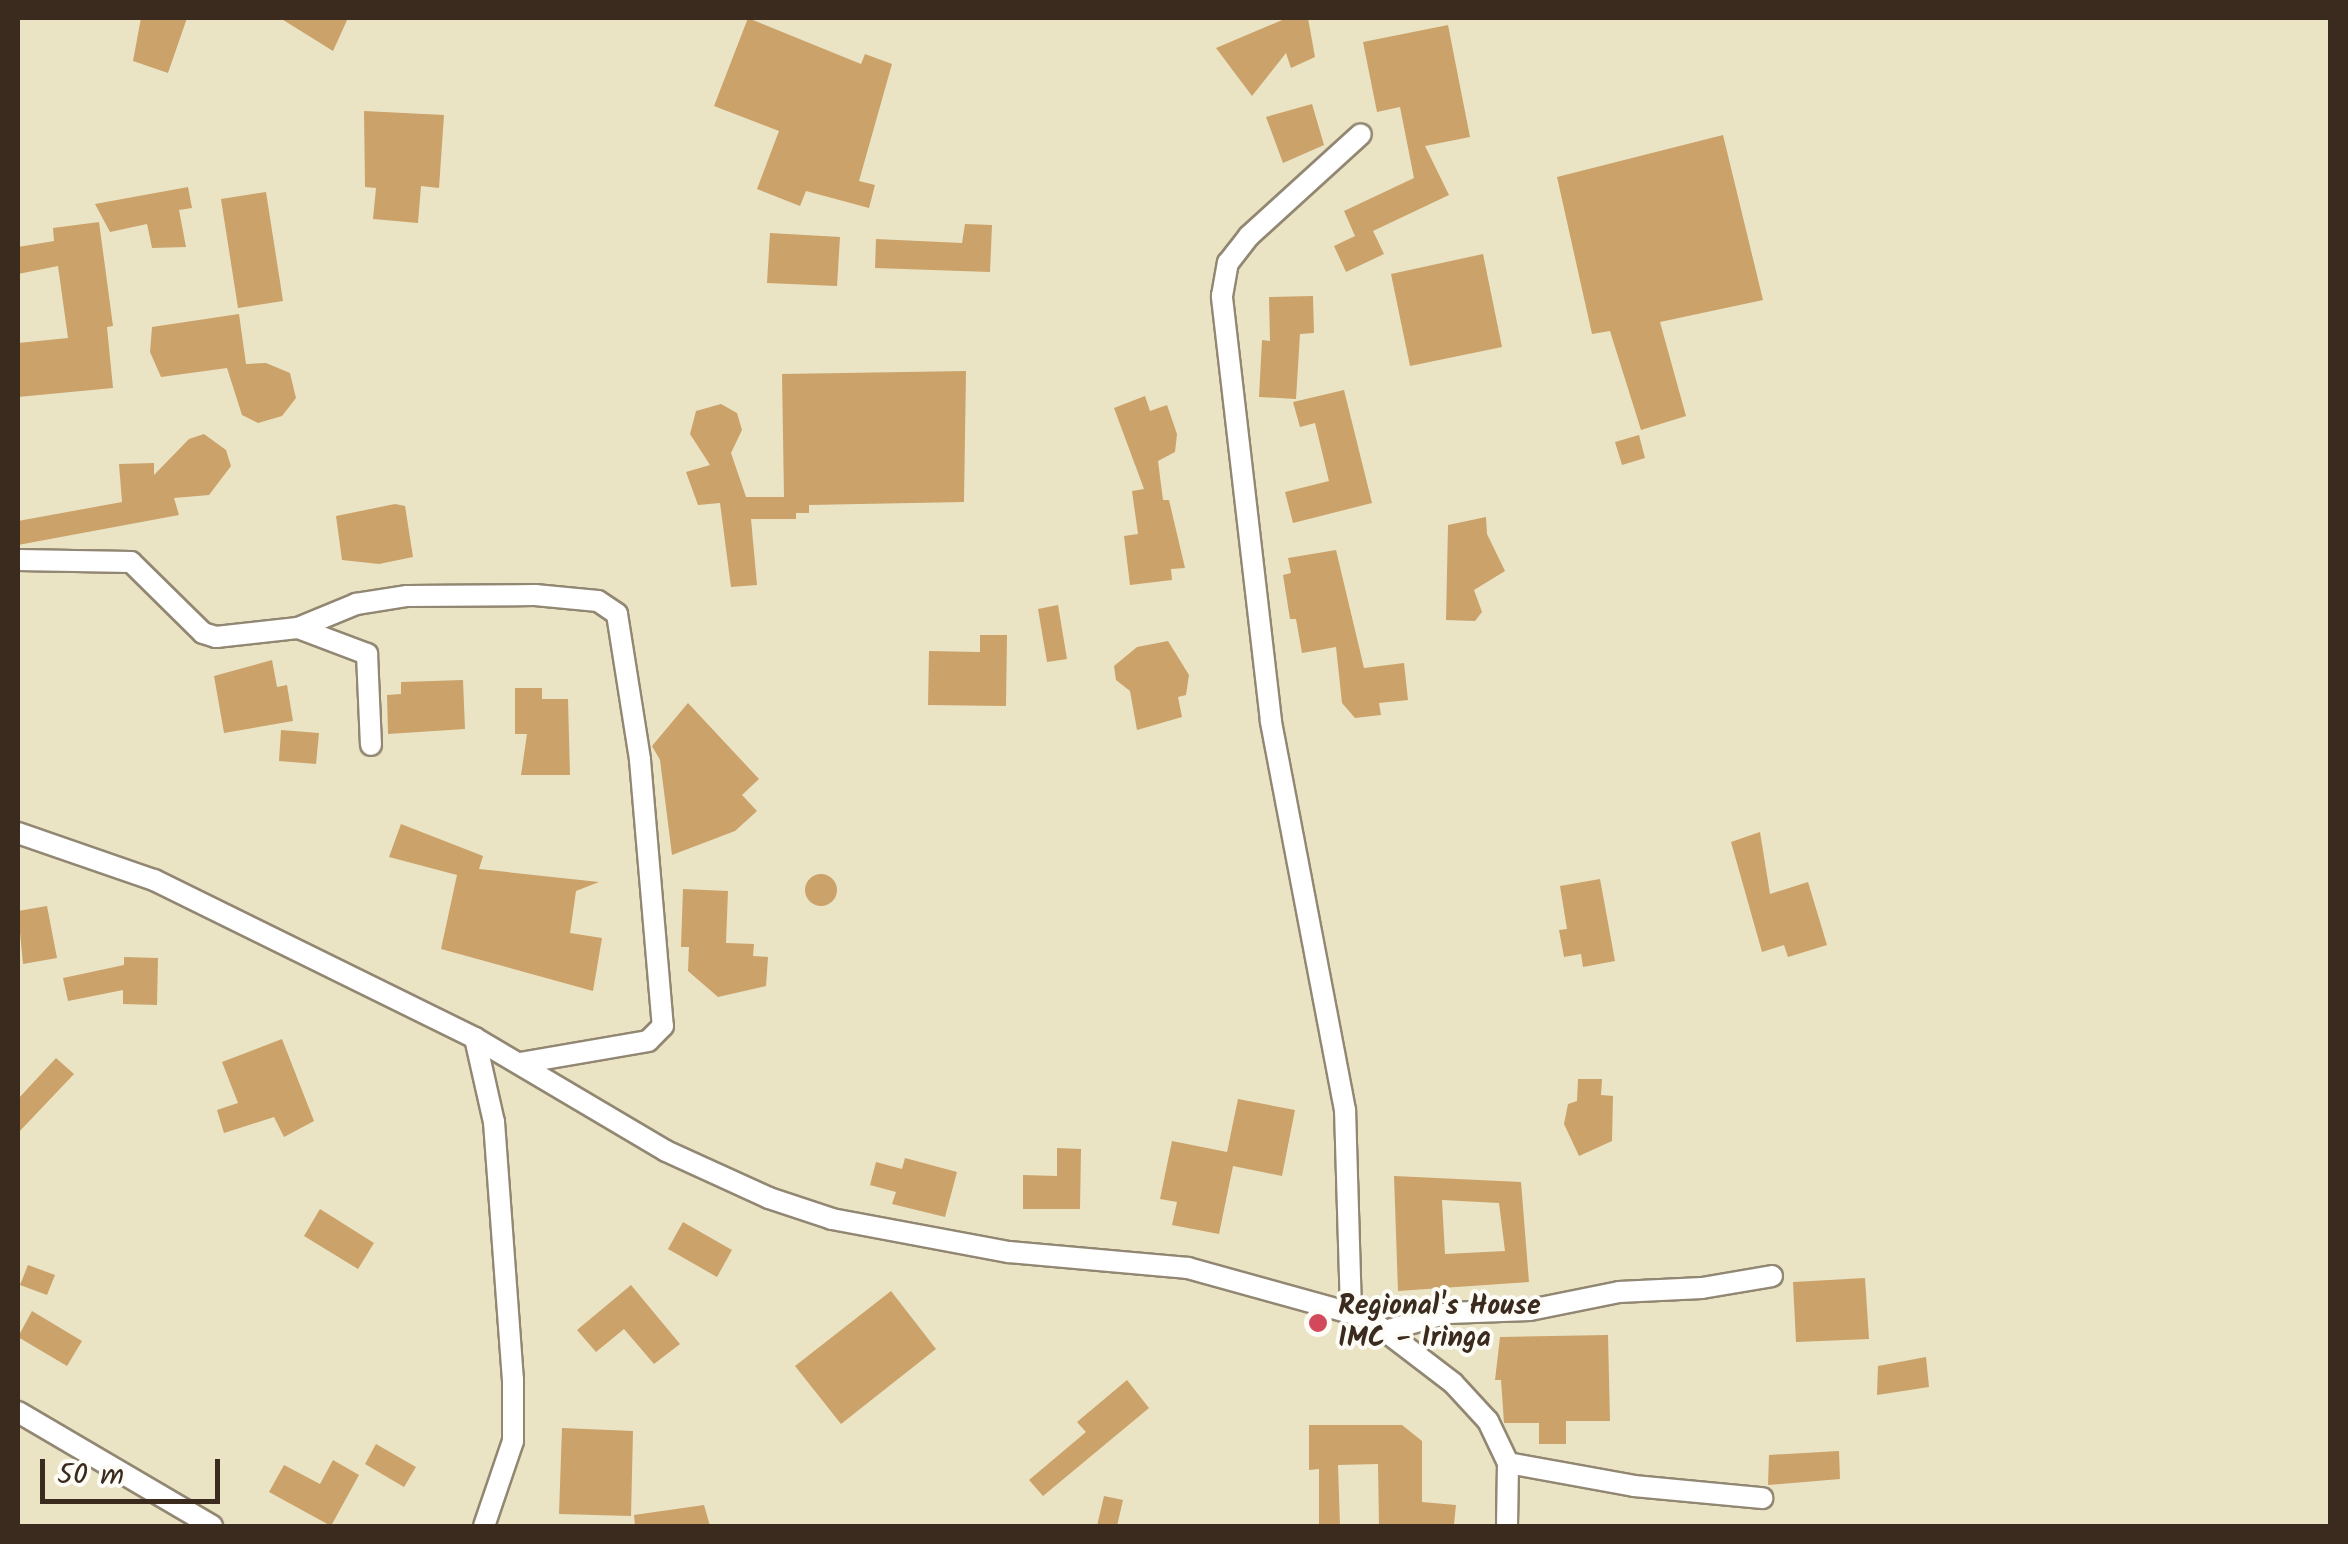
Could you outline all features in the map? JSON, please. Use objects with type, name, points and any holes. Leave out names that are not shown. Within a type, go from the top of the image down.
[{"type":"street","points":[[1351,1311],[1345,1110],[1271,721],[1222,296],[1228,263],[1249,236],[1362,134]]},
{"type":"street","points":[[18,560],[132,562],[209,636],[298,628],[356,604],[407,596],[598,601],[620,619],[640,760],[663,1026],[648,1041],[521,1063]]},
{"type":"street","points":[[298,628],[367,654],[371,745]]},
{"type":"street","points":[[18,832],[154,880],[475,1038],[666,1151],[832,1219],[1009,1252],[1188,1268],[1351,1311],[1388,1330],[1488,1421],[1508,1462],[1507,1526]]},
{"type":"street","points":[[475,1038],[494,1122],[513,1380],[514,1441],[484,1526]]},
{"type":"street","points":[[1388,1330],[1448,1313],[1530,1310],[1619,1292],[1702,1288],[1772,1276]]},
{"type":"street","points":[[18,1412],[212,1526]]},
{"type":"street","points":[[1508,1462],[1634,1486],[1762,1498]]},
{"type":"building","points":[[141,18],[187,18],[168,73],[133,61]]},
{"type":"building","points":[[280,18],[348,18],[333,51]]},
{"type":"building","points":[[748,18],[861,64],[865,54],[892,64],[859,181],[875,185],[869,208],[806,191],[800,206],[757,189],[779,131],[714,106]]},
{"type":"building","points":[[1287,18],[1308,18],[1315,57],[1291,68],[1286,53],[1252,96],[1216,48]]},
{"type":"building","points":[[1448,25],[1470,137],[1425,146],[1449,195],[1373,231],[1384,254],[1346,272],[1334,246],[1355,236],[1344,211],[1414,178],[1400,107],[1377,112],[1363,42]]},
{"type":"building","points":[[1312,104],[1324,145],[1283,163],[1266,117]]},
{"type":"building","points":[[364,111],[444,115],[439,188],[421,186],[418,223],[373,219],[376,188],[365,187]]},
{"type":"building","points":[[1723,135],[1763,300],[1660,322],[1686,416],[1641,430],[1610,331],[1592,334],[1557,177]]},
{"type":"building","points":[[188,187],[192,208],[179,210],[186,247],[152,248],[147,224],[110,232],[95,204]]},
{"type":"building","points":[[266,192],[283,301],[238,308],[221,199]]},
{"type":"building","points":[[99,222],[113,326],[107,327],[113,388],[18,397],[18,343],[68,338],[58,266],[18,274],[18,247],[54,241],[53,228]]},
{"type":"building","points":[[965,224],[992,225],[990,272],[875,268],[876,239],[962,243]]},
{"type":"building","points":[[770,233],[840,237],[837,286],[767,283]]},
{"type":"building","points":[[1483,254],[1502,347],[1410,366],[1391,274]]},
{"type":"building","points":[[1313,296],[1314,333],[1300,334],[1296,399],[1259,397],[1262,340],[1270,341],[1269,297]]},
{"type":"building","points":[[239,314],[246,364],[266,363],[290,373],[296,398],[282,416],[258,423],[242,415],[227,368],[161,377],[150,352],[152,327]]},
{"type":"building","points":[[966,371],[964,502],[809,505],[809,513],[796,513],[796,519],[751,519],[757,585],[731,587],[720,503],[698,505],[686,472],[710,465],[690,434],[696,411],[721,404],[737,413],[742,430],[731,453],[746,497],[784,497],[782,374]]},
{"type":"building","points":[[1344,390],[1372,503],[1293,523],[1285,492],[1329,481],[1315,423],[1300,427],[1293,402]]},
{"type":"building","points":[[1145,396],[1150,411],[1167,405],[1177,434],[1175,452],[1158,461],[1163,500],[1169,500],[1185,568],[1171,569],[1172,580],[1130,585],[1124,536],[1138,534],[1132,491],[1144,489],[1114,408]]},
{"type":"building","points":[[204,434],[226,450],[231,466],[209,495],[174,498],[179,515],[18,545],[18,521],[122,502],[119,464],[154,463],[154,475],[189,439]]},
{"type":"building","points":[[1639,435],[1645,458],[1622,465],[1615,442]]},
{"type":"building","points":[[395,504],[405,506],[413,557],[379,564],[342,560],[336,516]]},
{"type":"building","points":[[1486,517],[1487,534],[1505,571],[1474,590],[1482,612],[1475,621],[1446,620],[1448,525]]},
{"type":"building","points":[[1336,550],[1364,668],[1404,663],[1408,700],[1379,703],[1381,715],[1355,718],[1342,703],[1336,647],[1302,653],[1296,619],[1290,619],[1283,575],[1291,573],[1288,558]]},
{"type":"building","points":[[1058,605],[1067,659],[1047,662],[1038,609]]},
{"type":"building","points":[[980,635],[1007,635],[1006,706],[928,705],[929,651],[980,652]]},
{"type":"building","points":[[1168,641],[1189,675],[1186,695],[1178,697],[1182,717],[1137,730],[1130,691],[1116,680],[1114,666],[1137,647]]},
{"type":"building","points":[[272,660],[277,687],[287,685],[293,721],[224,733],[214,676]]},
{"type":"building","points":[[463,680],[465,729],[388,734],[387,695],[401,694],[401,682]]},
{"type":"building","points":[[515,688],[542,688],[542,699],[568,699],[570,775],[521,775],[527,734],[515,734]]},
{"type":"building","points":[[688,703],[759,779],[742,795],[757,811],[735,831],[672,855],[660,760],[652,746]]},
{"type":"building","points":[[281,730],[319,733],[316,764],[279,761]]},
{"type":"building","points":[[401,824],[483,856],[479,869],[599,882],[576,891],[570,933],[602,938],[593,991],[441,949],[457,875],[389,857]]},
{"type":"building","points":[[1760,832],[1770,894],[1808,882],[1827,945],[1788,957],[1784,945],[1762,952],[1731,842]]},
{"type":"building","points":[[821,874],[832,879],[837,890],[832,901],[821,906],[810,901],[805,890],[810,879]]},
{"type":"building","points":[[1600,879],[1615,961],[1583,967],[1581,954],[1564,957],[1559,930],[1567,929],[1560,886]]},
{"type":"building","points":[[683,889],[728,891],[726,943],[754,944],[753,956],[768,957],[766,986],[718,997],[688,971],[689,947],[681,947]]},
{"type":"building","points":[[47,906],[57,958],[23,964],[18,911]]},
{"type":"building","points":[[124,957],[158,958],[157,1005],[123,1004],[123,990],[68,1001],[63,978],[124,965]]},
{"type":"building","points":[[282,1039],[314,1121],[284,1137],[274,1117],[224,1133],[217,1110],[238,1103],[222,1062]]},
{"type":"building","points":[[56,1058],[74,1074],[18,1133],[18,1099]]},
{"type":"building","points":[[1578,1079],[1602,1079],[1601,1095],[1613,1096],[1612,1141],[1579,1156],[1564,1124],[1568,1104],[1577,1101]]},
{"type":"building","points":[[1238,1099],[1295,1110],[1282,1176],[1233,1166],[1219,1234],[1172,1225],[1177,1202],[1160,1199],[1172,1141],[1227,1152]]},
{"type":"building","points":[[1057,1148],[1081,1149],[1080,1209],[1023,1209],[1023,1175],[1057,1176]]},
{"type":"building","points":[[905,1158],[957,1172],[945,1217],[892,1204],[896,1192],[870,1185],[876,1162],[902,1169]]},
{"type":"building","points":[[1394,1176],[1521,1182],[1529,1282],[1398,1291]],"holes":[[[1442,1200],[1499,1203],[1505,1251],[1445,1254]]]},
{"type":"building","points":[[320,1209],[374,1243],[358,1269],[304,1236]]},
{"type":"building","points":[[683,1222],[732,1250],[717,1277],[668,1249]]},
{"type":"building","points":[[28,1265],[55,1275],[47,1295],[20,1285]]},
{"type":"building","points":[[1865,1278],[1869,1339],[1796,1342],[1793,1282]]},
{"type":"building","points":[[631,1285],[680,1344],[654,1364],[624,1329],[596,1352],[577,1330]]},
{"type":"building","points":[[891,1291],[936,1349],[841,1424],[795,1366]]},
{"type":"building","points":[[32,1311],[82,1341],[67,1366],[18,1337]]},
{"type":"building","points":[[1608,1335],[1610,1421],[1566,1421],[1566,1444],[1539,1444],[1539,1423],[1504,1423],[1501,1380],[1495,1380],[1500,1337]]},
{"type":"building","points":[[1926,1357],[1929,1387],[1877,1395],[1878,1366]]},
{"type":"building","points":[[1127,1380],[1149,1408],[1043,1496],[1029,1480],[1086,1432],[1077,1422]]},
{"type":"building","points":[[1309,1425],[1402,1425],[1422,1441],[1422,1502],[1456,1505],[1454,1524],[1379,1526],[1378,1464],[1338,1465],[1340,1526],[1319,1526],[1319,1469],[1309,1470]]},
{"type":"building","points":[[562,1428],[633,1431],[631,1516],[559,1514]]},
{"type":"building","points":[[376,1444],[416,1467],[404,1487],[365,1464]]},
{"type":"building","points":[[1839,1451],[1840,1479],[1768,1485],[1769,1455]]},
{"type":"building","points":[[333,1460],[359,1475],[331,1526],[269,1492],[284,1465],[320,1484]]},
{"type":"building","points":[[1104,1496],[1123,1500],[1117,1526],[1097,1526]]},
{"type":"building","points":[[704,1505],[710,1526],[635,1526],[634,1515]]},
{"type":"place","name":"Regional's House IMC - Iringa","points":[[1318,1323]]}]
